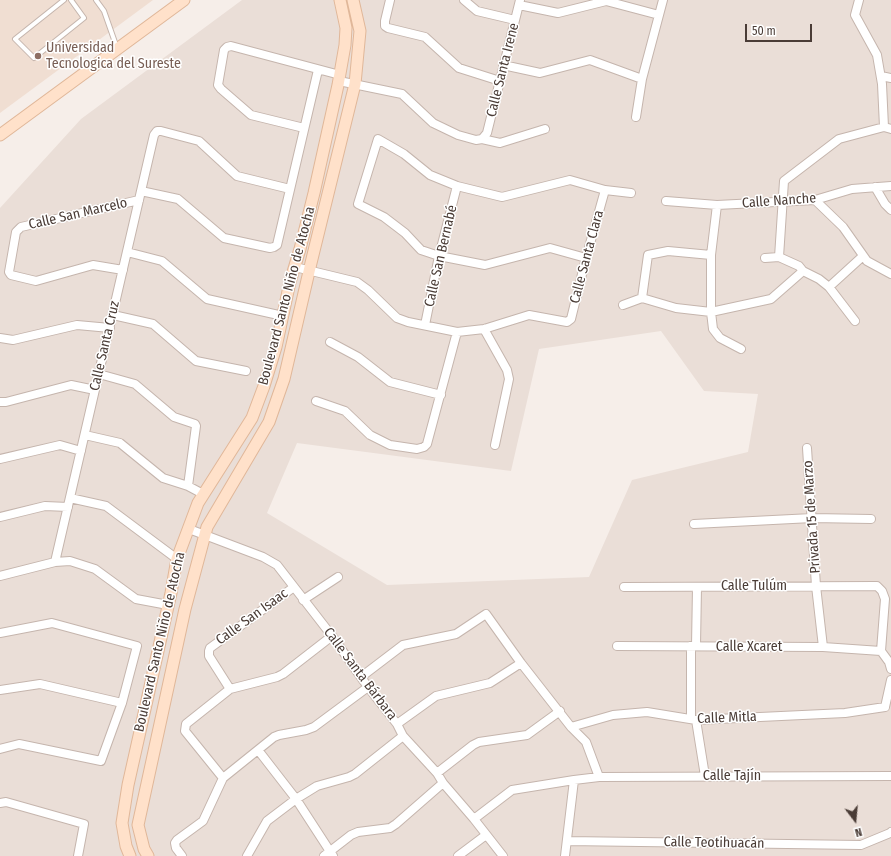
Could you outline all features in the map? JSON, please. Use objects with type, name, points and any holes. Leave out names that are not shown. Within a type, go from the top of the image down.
[{"type":"street","points":[[0,135],[184,0]]},
{"type":"street","name":"Boulevard Santo Niño de Atocha","points":[[130,856],[126,846],[122,823],[128,785],[177,559],[198,503],[252,418],[276,347],[314,193],[339,78],[345,45],[346,28],[340,0]]},
{"type":"street","name":"Boulevard Santo Niño de Atocha","points":[[148,856],[144,849],[138,825],[185,609],[207,527],[269,422],[284,379],[310,272],[310,263],[355,84],[360,31],[353,0]]},
{"type":"street","points":[[390,0],[385,26],[425,37],[459,68],[500,81]]},
{"type":"street","points":[[464,0],[477,11],[515,20]]},
{"type":"street","points":[[636,117],[642,79],[663,0]]},
{"type":"street","points":[[779,257],[784,181],[839,139],[887,128],[877,55],[855,15],[859,0]]},
{"type":"street","points":[[520,2],[558,13],[606,1],[659,15]]},
{"type":"street","name":"Calle Santa Irene","points":[[482,138],[487,133],[520,2]]},
{"type":"street","points":[[304,128],[251,115],[221,89],[218,85],[224,50],[227,47],[232,46],[318,70],[355,84],[402,94],[433,124],[458,135],[476,140],[482,138],[500,143],[545,128]]},
{"type":"street","points":[[503,66],[540,73],[590,60],[642,79]]},
{"type":"street","points":[[290,189],[318,70]]},
{"type":"street","points":[[881,76],[891,78]]},
{"type":"street","name":"Calle Santa Cruz","points":[[56,562],[154,135],[157,131],[161,130],[199,141],[237,176],[290,189]]},
{"type":"street","points":[[586,258],[550,248],[485,265],[439,256],[421,250],[406,233],[384,217],[358,204],[378,139],[404,154],[430,174],[458,186],[502,197],[570,180],[605,190],[631,193]]},
{"type":"street","name":"Calle San Bernabé","points":[[425,325],[439,256],[458,186]]},
{"type":"street","name":"Calle Nanche","points":[[666,201],[717,205],[815,200],[852,189],[891,186]]},
{"type":"street","points":[[876,187],[884,204],[891,210]]},
{"type":"street","name":"Calle San Marcelo","points":[[141,191],[178,199],[224,238],[270,248],[277,245],[290,189]]},
{"type":"street","name":"Calle Santa Clara","points":[[484,329],[529,315],[567,322],[571,319],[605,190]]},
{"type":"street","name":"Calle San Marcelo","points":[[123,270],[93,264],[36,281],[9,274],[16,232],[21,227],[139,200]]},
{"type":"street","points":[[815,200],[843,227],[867,261],[891,274]]},
{"type":"street","points":[[717,205],[712,255],[711,312],[713,329],[720,338],[741,349]]},
{"type":"street","points":[[642,298],[648,254],[668,251],[712,255]]},
{"type":"street","points":[[127,252],[162,261],[206,299],[283,316]]},
{"type":"street","points":[[829,287],[863,256]]},
{"type":"street","points":[[765,258],[779,257],[799,266],[803,271],[819,279],[829,287],[855,322]]},
{"type":"street","points":[[295,267],[310,272],[357,282],[368,290],[397,318],[408,322],[457,332],[484,329],[507,370],[509,379],[495,445]]},
{"type":"street","points":[[624,305],[642,298],[676,308],[711,312],[771,299],[803,271]]},
{"type":"street","points":[[112,315],[153,324],[196,361],[246,370]]},
{"type":"street","points":[[0,338],[13,340],[77,325],[110,328]]},
{"type":"street","points":[[316,401],[345,411],[370,435],[390,444],[417,449],[424,447],[427,444],[457,332]]},
{"type":"street","points":[[330,342],[358,357],[390,382],[440,394]]},
{"type":"street","points":[[99,374],[135,384],[174,417],[195,424],[196,426],[188,486]]},
{"type":"street","points":[[0,402],[6,402],[72,385],[95,390]]},
{"type":"street","points":[[85,435],[120,443],[163,478],[188,486],[203,494]]},
{"type":"street","points":[[0,459],[60,445],[81,451]]},
{"type":"street","name":"Privada 15 de Marzo","points":[[808,448],[816,586],[823,647]]},
{"type":"street","points":[[70,498],[106,506],[177,559]]},
{"type":"street","points":[[0,517],[45,506],[68,507]]},
{"type":"street","points":[[694,524],[812,518],[871,519]]},
{"type":"street","name":"Calle Santa Bárbara","points":[[189,529],[263,557],[277,565],[332,636],[368,688],[398,724],[403,736],[437,773],[443,783],[503,856]]},
{"type":"street","points":[[0,576],[56,562],[70,561],[95,568],[136,599],[168,605]]},
{"type":"street","name":"Calle San Isaac","points":[[303,600],[338,577]]},
{"type":"street","name":"Calle Tulúm","points":[[624,587],[877,586],[882,591],[885,599],[880,651]]},
{"type":"street","name":"Calle San Isaac","points":[[230,689],[209,656],[210,648],[294,587]]},
{"type":"street","points":[[697,587],[693,646],[694,720],[705,776]]},
{"type":"street","points":[[361,677],[403,645],[456,634],[486,614],[521,663],[572,727],[586,742],[599,777]]},
{"type":"street","points":[[0,633],[52,623],[136,646],[122,703],[101,761],[19,744],[0,749]]},
{"type":"street","points":[[223,778],[185,731],[186,724],[230,689],[277,677],[283,674],[332,636]]},
{"type":"street","name":"Calle Xcaret","points":[[618,646],[823,647],[880,651]]},
{"type":"street","points":[[880,651],[889,662],[891,670]]},
{"type":"street","points":[[398,724],[436,696],[490,683],[521,663]]},
{"type":"street","points":[[891,680],[885,707],[891,714]]},
{"type":"street","points":[[0,690],[40,684],[122,703]]},
{"type":"street","points":[[182,856],[176,848],[177,840],[203,822],[223,778],[274,737],[314,727],[368,688]]},
{"type":"street","points":[[147,699],[164,702]]},
{"type":"street","name":"Calle Mitla","points":[[572,727],[612,715],[647,712],[694,720],[845,713],[885,707]]},
{"type":"street","points":[[437,773],[473,745],[479,742],[527,735],[560,711]]},
{"type":"street","points":[[247,856],[267,821],[296,799],[317,786],[355,774],[403,736]]},
{"type":"street","points":[[258,750],[296,799],[329,854],[350,835],[358,832],[390,828],[443,783]]},
{"type":"street","name":"Calle Tajín","points":[[474,819],[512,790],[599,777],[891,776]]},
{"type":"street","points":[[565,856],[574,780]]},
{"type":"street","points":[[0,803],[6,802],[84,824],[78,856]]},
{"type":"street","name":"Calle Teotihuacán","points":[[567,842],[860,845],[891,832]]},
{"type":"street","points":[[458,856],[486,835]]},
{"type":"lane","points":[[64,0],[15,39],[34,58],[84,18],[70,0]]},
{"type":"lane","points":[[96,0],[104,12],[117,48]]},
{"type":"shaded area","name":"Universidad Tecnologica del Sureste","points":[[0,0],[153,0],[0,113]]},
{"type":"shaded area","points":[[242,0],[891,0],[891,856],[0,856],[0,208],[81,119]],"holes":[[[661,331],[704,391],[758,394],[748,452],[632,480],[589,577],[387,585],[267,513],[297,443],[511,471],[539,349]]]},
{"type":"place","name":"Universidad Tecnologica del Sureste","points":[[38,56]]}]
